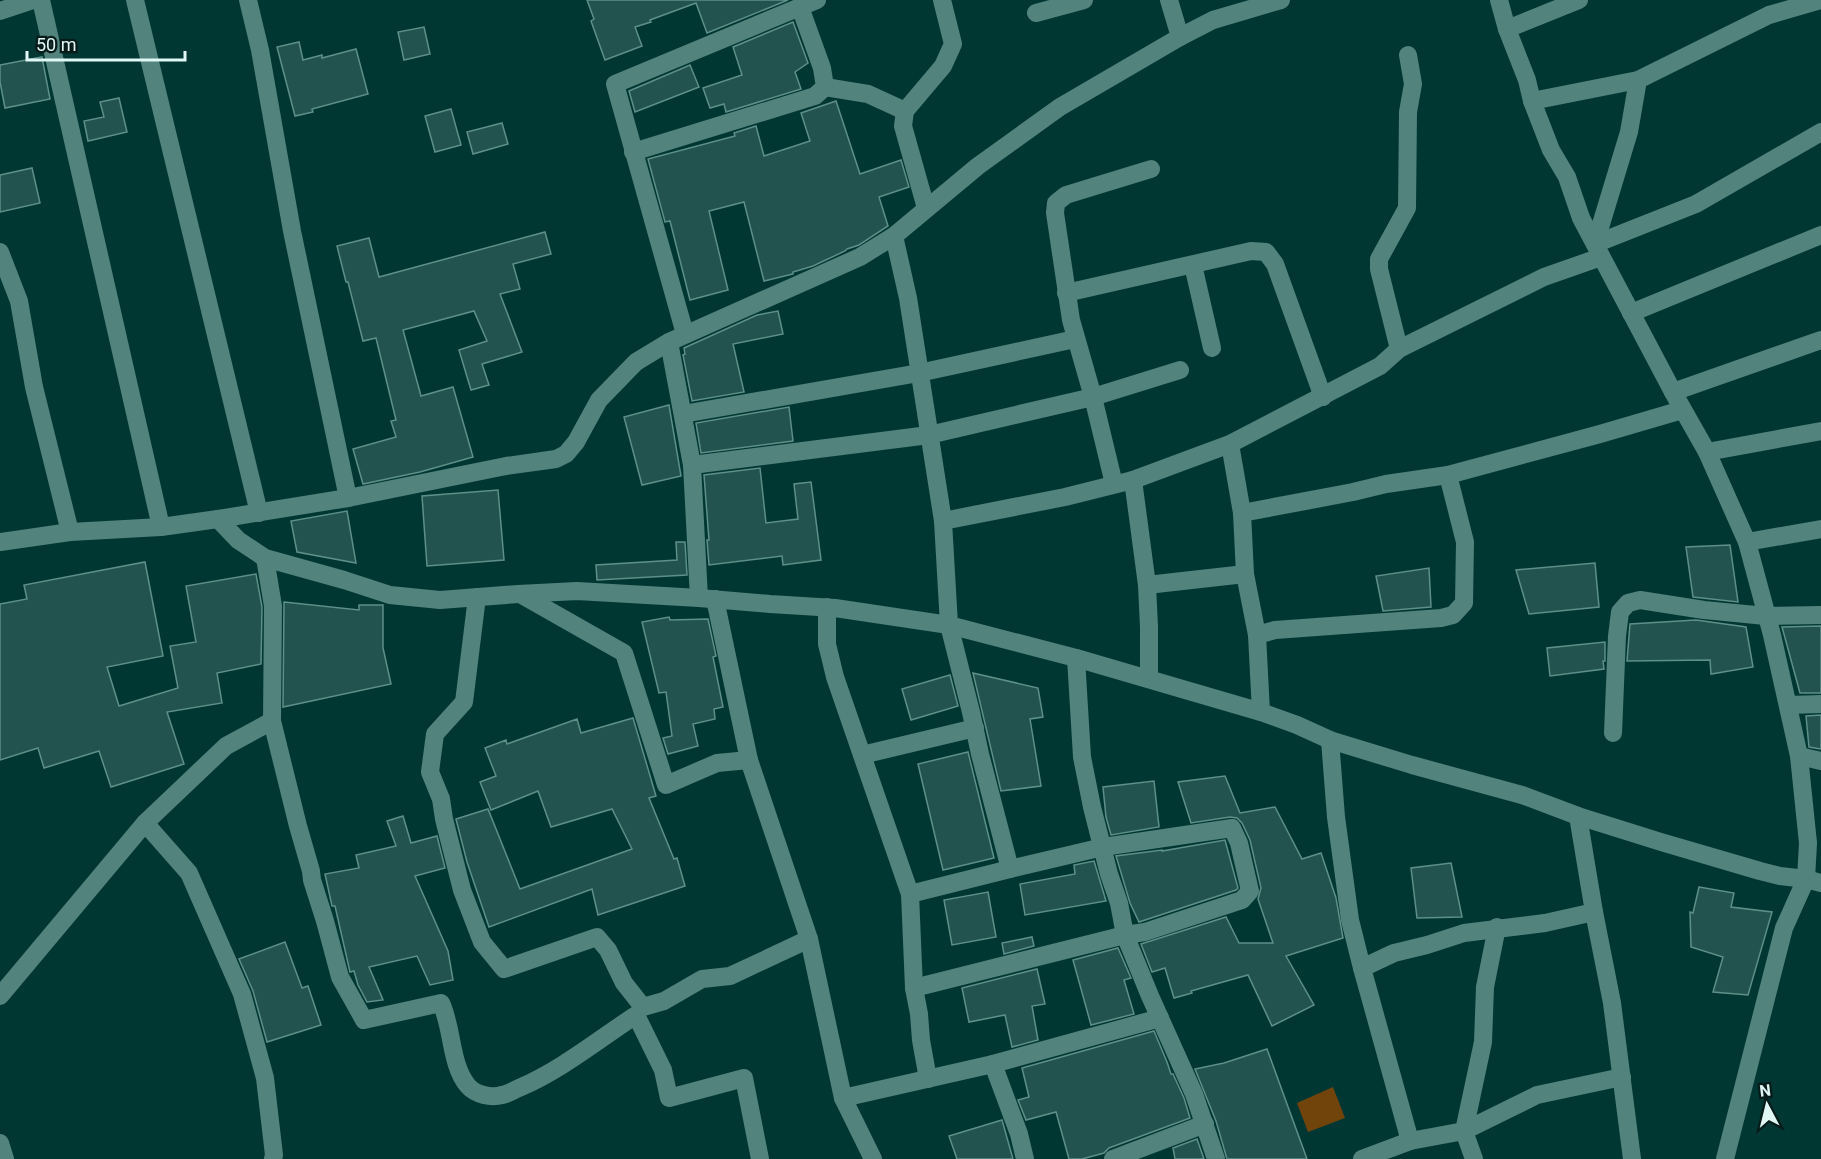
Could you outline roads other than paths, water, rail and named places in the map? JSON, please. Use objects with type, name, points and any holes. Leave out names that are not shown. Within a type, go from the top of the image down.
[{"type":"street","points":[[0,10],[33,0]]},
{"type":"street","points":[[40,0],[161,527]]},
{"type":"street","points":[[135,0],[259,513]]},
{"type":"street","points":[[248,0],[260,50],[292,231],[348,498]]},
{"type":"street","points":[[926,208],[903,126],[905,111],[944,66],[953,44],[942,0]]},
{"type":"street","points":[[1036,13],[1084,0]]},
{"type":"street","points":[[1169,0],[1180,38]]},
{"type":"street","points":[[0,542],[70,532],[161,527],[259,513],[348,498],[506,466],[556,459],[566,454],[576,441],[599,400],[636,363],[677,338],[860,257],[894,236],[978,166],[1060,106],[1214,20],[1281,0]]},
{"type":"street","points":[[1499,0],[1532,100],[1551,150],[1567,177],[1581,218],[1682,410],[1707,452],[1746,542],[1772,635],[1799,756],[1814,881],[1784,928],[1725,1159]]},
{"type":"street","points":[[1507,28],[1580,0]]},
{"type":"street","points":[[1532,100],[1638,80],[1767,8],[1821,0]]},
{"type":"street","points":[[825,87],[809,3],[615,84],[677,338],[683,414],[692,465],[707,598],[749,760],[809,939],[843,1098],[873,1159]]},
{"type":"street","points":[[1399,348],[1378,269],[1379,259],[1407,208],[1408,112],[1413,84],[1408,56]]},
{"type":"street","points":[[1598,251],[1629,132],[1638,80]]},
{"type":"street","points":[[825,87],[868,94],[905,111]]},
{"type":"street","points":[[633,152],[815,96],[825,87]]},
{"type":"street","points":[[943,521],[1065,497],[1133,480],[1230,444],[1380,366],[1399,348],[1696,204],[1821,132]]},
{"type":"street","points":[[1114,484],[1093,397],[1075,339],[1066,293],[1055,213],[1056,203],[1066,195],[1151,169]]},
{"type":"street","points":[[894,236],[908,298],[943,521],[950,625],[1010,869]]},
{"type":"street","points":[[1631,313],[1821,236]]},
{"type":"street","points":[[1066,293],[1251,251],[1266,252],[1275,264],[1323,397]]},
{"type":"street","points":[[0,252],[20,301],[34,387],[70,532]]},
{"type":"street","points":[[1193,265],[1212,348]]},
{"type":"street","points":[[683,414],[919,373],[1075,339]]},
{"type":"street","points":[[1673,392],[1821,340]]},
{"type":"street","points":[[692,465],[929,435],[1093,397],[1180,370]]},
{"type":"street","points":[[1242,513],[1386,484],[1448,475],[1682,410]]},
{"type":"street","points":[[1707,452],[1821,431]]},
{"type":"street","points":[[1230,444],[1242,513],[1245,574],[1257,635],[1261,712]]},
{"type":"street","points":[[1257,635],[1275,630],[1442,618],[1454,615],[1464,603],[1465,542],[1448,475]]},
{"type":"street","points":[[1133,480],[1147,585],[1149,679]]},
{"type":"street","points":[[218,519],[238,540],[265,558],[344,579],[390,595],[440,600],[577,591],[827,607],[950,625],[1076,658],[1261,712],[1330,740],[1522,795],[1578,816],[1760,871],[1814,881]]},
{"type":"street","points":[[1746,542],[1821,529]]},
{"type":"street","points":[[265,558],[273,606],[272,721],[312,880],[326,921],[340,977],[364,1020],[441,1004],[446,1012],[463,1078],[470,1088],[484,1096],[501,1096],[541,1079],[636,1015],[663,1070],[669,1098],[744,1078],[760,1159]]},
{"type":"street","points":[[1147,585],[1245,574]]},
{"type":"street","points":[[519,594],[624,653],[666,785],[717,763],[749,760]]},
{"type":"street","points":[[477,597],[464,702],[435,734],[430,772],[441,799],[462,890],[482,942],[504,969],[597,937],[608,950],[624,983],[643,1007],[664,1001],[702,978],[730,976],[809,939]]},
{"type":"street","points":[[1613,733],[1619,620],[1620,612],[1628,603],[1640,600],[1704,610],[1766,615],[1821,615]]},
{"type":"street","points":[[827,607],[827,644],[835,677],[910,894],[914,988],[928,1079]]},
{"type":"street","points":[[1076,658],[1082,757],[1092,807],[1119,903],[1125,935],[1180,1061],[1216,1159]]},
{"type":"street","points":[[1788,705],[1821,704]]},
{"type":"street","points":[[0,996],[146,823],[226,746],[272,721]]},
{"type":"street","points":[[862,755],[975,728]]},
{"type":"street","points":[[1330,740],[1335,817],[1350,920],[1410,1141]]},
{"type":"street","points":[[1799,756],[1821,761]]},
{"type":"street","points":[[1578,816],[1612,1002],[1632,1159]]},
{"type":"street","points":[[146,823],[189,873],[242,994],[264,1078],[273,1159]]},
{"type":"street","points":[[910,894],[1102,847],[1232,828],[1239,843],[1250,891],[1242,900],[1145,932],[914,988]]},
{"type":"street","points":[[1362,968],[1394,953],[1464,933],[1497,927],[1545,923],[1594,912]]},
{"type":"street","points":[[1474,1159],[1464,1131],[1483,1042],[1485,987],[1497,927]]},
{"type":"street","points":[[843,1098],[993,1064],[1160,1018]]},
{"type":"street","points":[[993,1064],[1019,1134],[1025,1159]]},
{"type":"street","points":[[1362,1159],[1410,1141],[1464,1131],[1537,1095],[1622,1077]]},
{"type":"street","points":[[1113,1159],[1205,1124]]},
{"type":"street","points":[[0,1143],[4,1159]]}]
